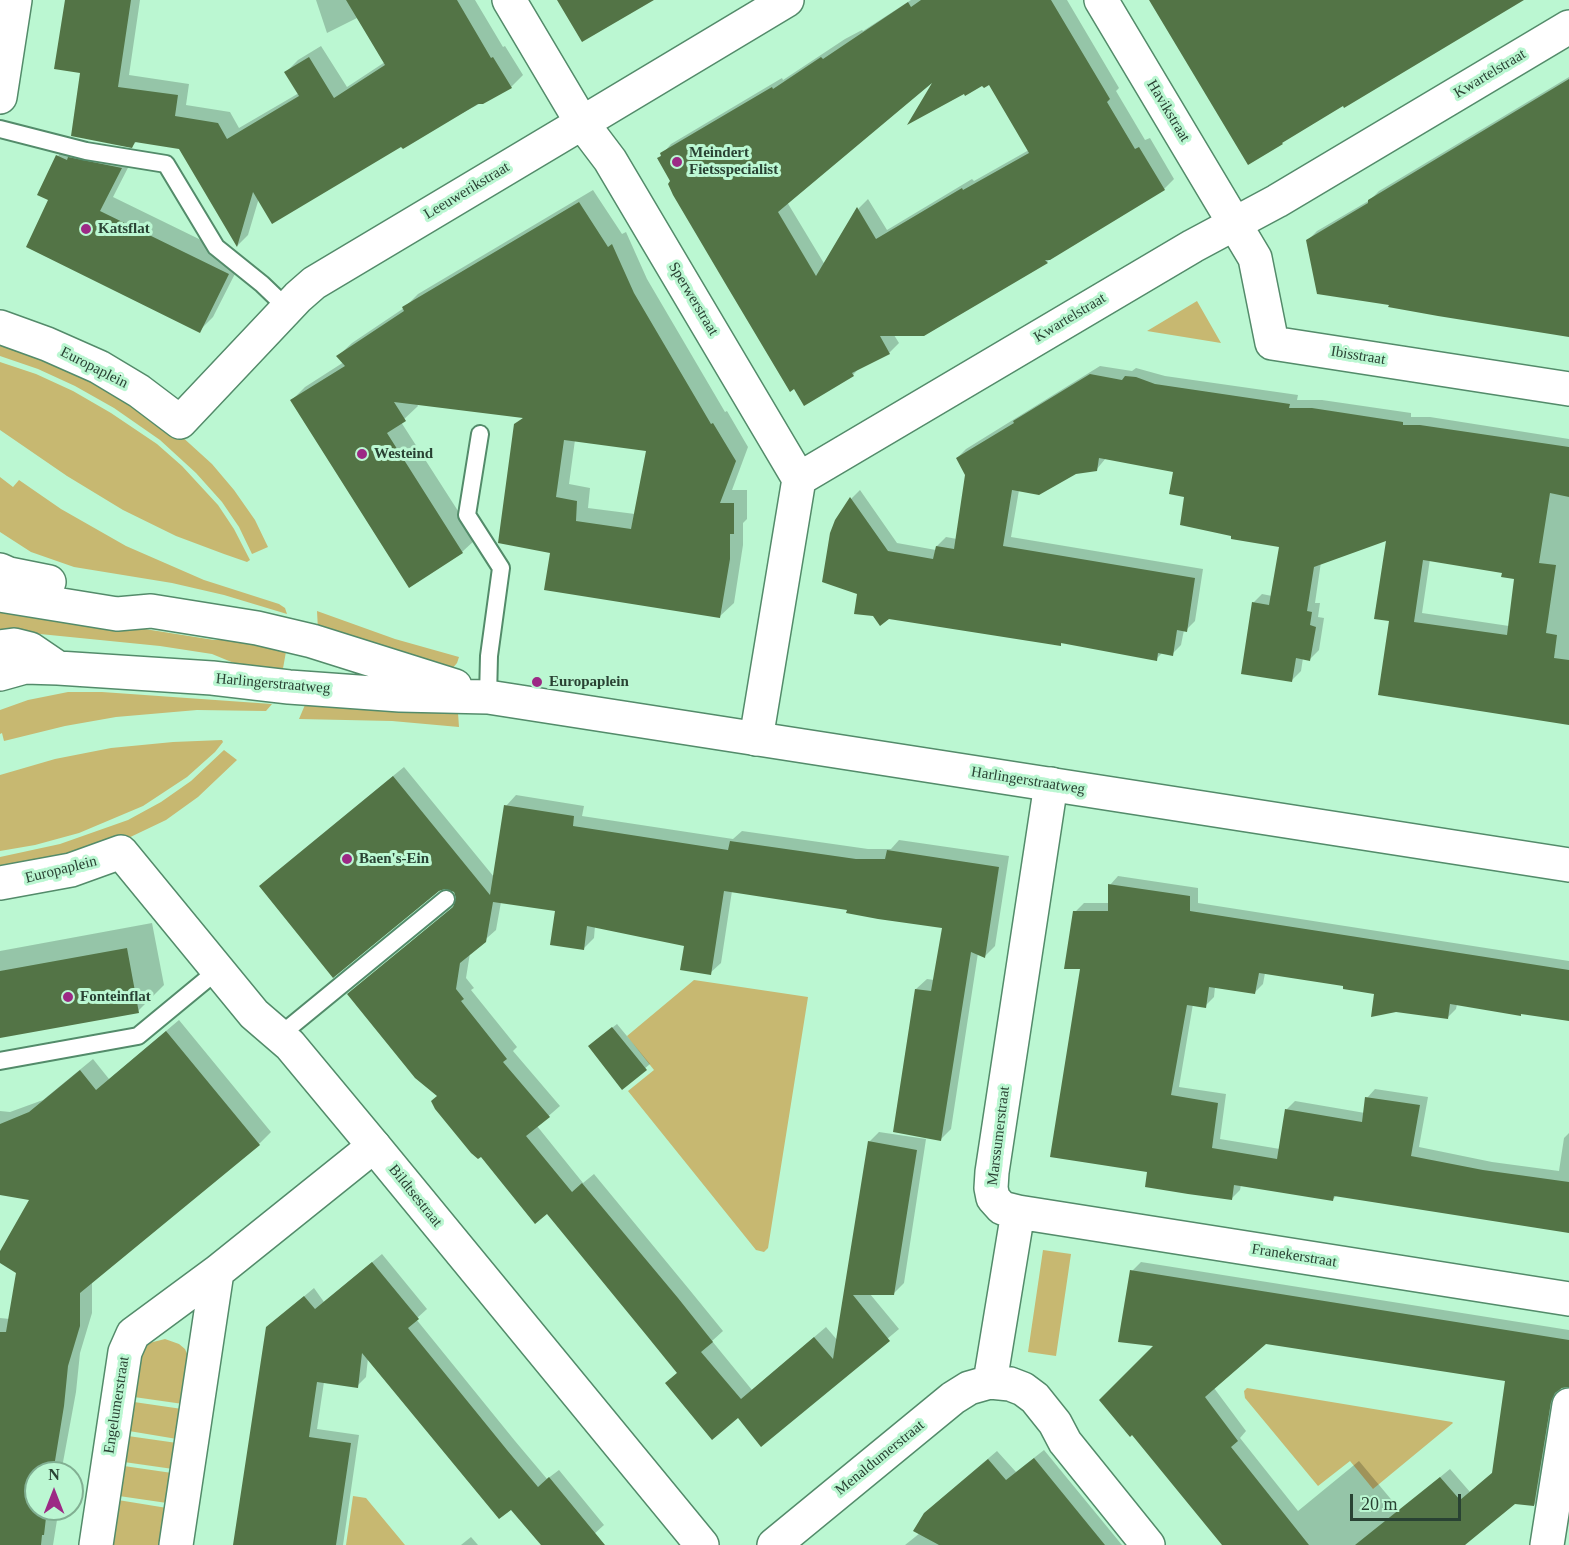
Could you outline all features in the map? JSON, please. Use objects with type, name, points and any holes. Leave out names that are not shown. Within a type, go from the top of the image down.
[{"type":"street","points":[[0,97],[15,0]]},
{"type":"street","name":"Sperwerstraat","points":[[509,0],[582,123],[610,159],[799,479]]},
{"type":"street","name":"Leeuwerikstraat","points":[[180,422],[287,308],[314,283],[787,0]]},
{"type":"street","name":"Havikstraat","points":[[1101,0],[1235,223]]},
{"type":"street","name":"Kwartelstraat","points":[[799,479],[1192,246],[1277,201],[1569,27]]},
{"type":"street","name":"Ibisstraat","points":[[1235,223],[1255,258],[1272,343],[1569,389]]},
{"type":"street","name":"Europaplein","points":[[0,327],[47,344],[99,367],[139,391],[180,422]]},
{"type":"street","points":[[756,739],[799,479]]},
{"type":"street","name":"Harlingerstraatweg","points":[[0,570],[23,577],[118,594],[151,610],[297,636],[488,697]]},
{"type":"street","name":"Harlingerstraatweg","points":[[0,595],[117,614],[151,610]]},
{"type":"street","points":[[0,647],[14,645],[30,649],[58,668]]},
{"type":"street","name":"Harlingerstraatweg","points":[[0,674],[9,670],[26,668],[58,668],[212,678],[400,695],[488,697],[1569,865]]},
{"type":"street","name":"Marssumerstraat","points":[[1018,1212],[1002,1208],[993,1198],[992,1172],[1051,784]]},
{"type":"street","name":"Europaplein","points":[[0,883],[71,870],[121,852]]},
{"type":"street","name":"Bildtsestraat","points":[[121,852],[254,1014],[290,1046],[374,1146],[702,1545]]},
{"type":"street","name":"Engelumerstraat","points":[[96,1545],[125,1352],[133,1334],[218,1272],[374,1146]]},
{"type":"street","points":[[1018,1212],[990,1382],[1010,1384],[1023,1389],[1035,1398],[1055,1423],[1065,1442],[1148,1545]]},
{"type":"street","name":"Franekerstraat","points":[[1018,1212],[1569,1299]]},
{"type":"street","points":[[176,1545],[218,1272]]},
{"type":"street","name":"Menaldumerstraat","points":[[774,1545],[953,1398],[969,1388],[990,1382]]},
{"type":"street","points":[[1547,1545],[1569,1405]]},
{"type":"lane","points":[[0,129],[86,152],[166,164],[216,247],[262,284],[287,308]]},
{"type":"lane","points":[[480,434],[467,515],[501,568],[489,656],[488,697]]},
{"type":"lane","points":[[279,1036],[446,899]]},
{"type":"lane","points":[[0,1061],[138,1036],[218,970]]},
{"type":"shaded area","points":[[1197,301],[1221,343],[1147,331]]},
{"type":"shaded area","points":[[0,341],[50,356],[179,434],[212,464],[234,490],[255,520],[268,547],[252,554],[239,527],[222,502],[196,473],[160,440],[114,408],[75,386],[38,369],[0,356]]},
{"type":"shaded area","points":[[0,362],[36,374],[73,391],[157,444],[182,466],[218,505],[250,560],[247,562],[176,536],[123,510],[67,476],[0,430]]},
{"type":"shaded area","points":[[0,477],[13,487],[19,480],[61,509],[126,546],[204,580],[279,604],[285,608],[287,614],[224,595],[172,583],[74,567],[31,552],[0,532]]},
{"type":"shaded area","points":[[0,606],[214,640],[270,640],[287,646],[282,674],[263,675],[212,654],[160,646],[0,630]]},
{"type":"shaded area","points":[[317,611],[395,639],[459,657],[457,663],[451,670],[318,630]]},
{"type":"shaded area","points":[[68,692],[102,692],[272,704],[266,711],[197,710],[116,717],[65,726],[4,741],[2,733],[0,734],[0,710],[28,700]]},
{"type":"shaded area","points":[[307,700],[454,710],[458,713],[459,727],[392,721],[299,719]]},
{"type":"shaded area","points":[[222,740],[223,742],[215,752],[187,777],[143,806],[79,833],[35,845],[0,851],[0,775],[55,759],[111,748]]},
{"type":"shaded area","points":[[224,750],[237,760],[198,797],[166,820],[122,841],[0,874],[0,857],[60,844],[128,820],[161,802],[191,781]]},
{"type":"shaded area","points":[[694,980],[808,997],[768,1248],[764,1252],[756,1250],[628,1091],[654,1070],[627,1036]]},
{"type":"shaded area","points":[[1043,1250],[1071,1254],[1056,1356],[1028,1352]]},
{"type":"shaded area","points":[[165,1339],[179,1344],[188,1356],[183,1404],[134,1397],[140,1358],[144,1349],[149,1343]]},
{"type":"shaded area","points":[[1247,1388],[1453,1423],[1373,1489],[1350,1461],[1318,1486],[1245,1398],[1244,1391]]},
{"type":"shaded area","points":[[134,1402],[182,1409],[177,1439],[129,1431]]},
{"type":"shaded area","points":[[128,1436],[177,1443],[173,1469],[124,1462]]},
{"type":"shaded area","points":[[124,1466],[172,1473],[167,1503],[119,1496]]},
{"type":"shaded area","points":[[353,1496],[366,1498],[405,1545],[346,1545]]},
{"type":"shaded area","points":[[118,1500],[167,1508],[161,1545],[112,1545]]},
{"type":"building","points":[[65,0],[131,0],[118,87],[178,95],[175,116],[218,123],[227,139],[299,96],[284,72],[309,57],[334,98],[385,65],[346,0],[457,0],[491,58],[493,57],[512,88],[483,104],[478,104],[403,149],[401,147],[272,224],[253,192],[237,247],[179,149],[135,142],[132,148],[71,136],[80,73],[54,69]]},
{"type":"building","points":[[557,0],[654,0],[582,42]]},
{"type":"building","points":[[921,0],[1051,0],[1110,99],[1107,102],[1135,149],[1139,147],[1165,190],[1050,260],[1045,260],[1048,263],[924,336],[880,336],[890,354],[852,373],[854,376],[804,406],[794,389],[790,392],[725,283],[673,195],[668,184],[670,181],[657,158],[661,156],[660,153],[772,87],[773,89],[821,57],[823,59],[908,2],[911,7]],"holes":[[[932,83],[907,125],[964,94],[965,96],[982,86],[984,88],[989,85],[1029,153],[963,190],[962,188],[876,239],[857,207],[816,276],[778,212]]]},
{"type":"building","points":[[1149,0],[1524,0],[1344,108],[1343,106],[1248,165]]},
{"type":"building","points":[[1569,79],[1569,337],[1317,294],[1306,240]]},
{"type":"building","name":"Katsflat","points":[[56,155],[67,160],[68,157],[122,168],[100,211],[229,274],[200,333],[26,247],[48,200],[37,195]]},
{"type":"building","points":[[579,202],[608,247],[612,244],[634,293],[711,424],[713,423],[736,461],[720,503],[734,503],[734,534],[730,534],[730,559],[720,618],[544,590],[550,553],[498,543],[514,424],[523,418],[394,402],[406,421],[387,433],[463,553],[409,588],[290,400],[345,366],[336,356],[404,311],[402,307]],"holes":[[[564,440],[646,451],[631,529],[576,521],[577,501],[556,497]]]},
{"type":"building","points":[[1090,374],[1122,380],[1125,376],[1136,377],[1155,384],[1290,404],[1289,408],[1312,408],[1403,422],[1403,425],[1420,425],[1569,447],[1569,497],[1550,493],[1539,563],[1556,565],[1546,633],[1557,635],[1554,658],[1569,660],[1569,725],[1378,695],[1389,621],[1374,619],[1386,541],[1314,567],[1307,611],[1312,612],[1310,625],[1316,627],[1310,661],[1296,658],[1292,682],[1241,674],[1252,602],[1269,605],[1279,547],[1231,539],[1231,536],[1180,525],[1184,497],[1169,494],[1173,472],[1099,458],[1097,471],[1076,474],[1039,495],[1012,490],[1003,546],[1195,578],[1187,632],[1177,630],[1173,656],[1158,653],[1157,661],[1061,643],[1061,646],[889,619],[880,626],[873,616],[854,614],[857,594],[822,582],[830,533],[835,520],[850,497],[888,551],[933,559],[936,546],[954,549],[965,475],[956,458],[1014,423],[1013,421]],"holes":[[[1423,560],[1502,573],[1501,577],[1514,579],[1507,635],[1414,622]]]},
{"type":"building","points":[[393,776],[490,895],[504,805],[574,816],[573,826],[728,850],[730,841],[856,859],[885,859],[887,850],[999,867],[985,958],[971,952],[941,1141],[893,1132],[915,989],[931,991],[942,928],[846,913],[847,910],[724,891],[711,975],[680,970],[684,946],[587,926],[584,950],[550,945],[555,911],[493,902],[486,942],[460,963],[456,989],[464,999],[461,1001],[507,1059],[503,1062],[550,1117],[526,1136],[572,1192],[582,1183],[678,1298],[713,1342],[701,1352],[741,1399],[814,1337],[833,1359],[868,1141],[917,1150],[894,1295],[853,1295],[890,1341],[761,1447],[738,1418],[712,1440],[665,1383],[677,1373],[647,1336],[547,1214],[535,1224],[481,1157],[478,1159],[471,1153],[435,1109],[431,1101],[437,1096],[415,1078],[347,994],[453,907],[456,898],[454,892],[445,889],[439,891],[333,978],[259,886]]},
{"type":"building","points":[[1108,884],[1190,896],[1190,911],[1569,970],[1569,1021],[1521,1014],[1521,1016],[1450,1004],[1448,1019],[1396,1012],[1371,1017],[1374,994],[1343,989],[1343,986],[1259,973],[1255,994],[1209,987],[1206,1008],[1187,1005],[1171,1095],[1218,1103],[1212,1148],[1277,1159],[1285,1109],[1362,1122],[1365,1097],[1420,1105],[1411,1156],[1483,1170],[1569,1182],[1569,1233],[1334,1196],[1333,1201],[1234,1185],[1232,1200],[1188,1194],[1145,1187],[1147,1172],[1050,1157],[1080,969],[1064,969],[1073,911],[1108,911]]},
{"type":"building","name":"Fonteinflat","points":[[127,948],[139,1013],[0,1038],[0,971]]},
{"type":"building","points":[[612,1027],[647,1070],[622,1090],[588,1046]]},
{"type":"building","points":[[166,1031],[260,1145],[80,1293],[80,1326],[68,1366],[55,1461],[24,1461],[24,1521],[46,1521],[41,1545],[0,1545],[0,1332],[6,1332],[16,1273],[0,1263],[0,1251],[29,1200],[0,1195],[0,1124],[29,1112],[80,1070],[96,1090]]},
{"type":"building","points":[[372,1262],[419,1319],[408,1328],[507,1450],[538,1487],[549,1477],[605,1545],[541,1545],[511,1510],[499,1519],[362,1353],[358,1388],[317,1382],[309,1437],[351,1443],[336,1545],[233,1545],[266,1327],[304,1296],[315,1309]]},
{"type":"building","points":[[1130,1270],[1569,1340],[1569,1387],[1562,1388],[1555,1393],[1551,1402],[1534,1506],[1515,1504],[1465,1545],[1355,1545],[1440,1477],[1460,1500],[1492,1473],[1505,1381],[1266,1344],[1205,1397],[1238,1441],[1231,1447],[1309,1545],[1222,1545],[1132,1435],[1130,1437],[1099,1400],[1153,1346],[1118,1342]]},
{"type":"building","points":[[1034,1458],[1105,1545],[939,1545],[913,1531],[924,1513],[988,1459],[1006,1480]]},
{"type":"place","name":"Meindert Fietsspecialist","points":[[677,162]]},
{"type":"place","name":"Katsflat","points":[[86,229]]},
{"type":"place","name":"Westeind","points":[[362,454]]},
{"type":"place","name":"Europaplein","points":[[537,682]]},
{"type":"place","name":"Baen's-Ein","points":[[347,859]]},
{"type":"place","name":"Fonteinflat","points":[[68,997]]}]
